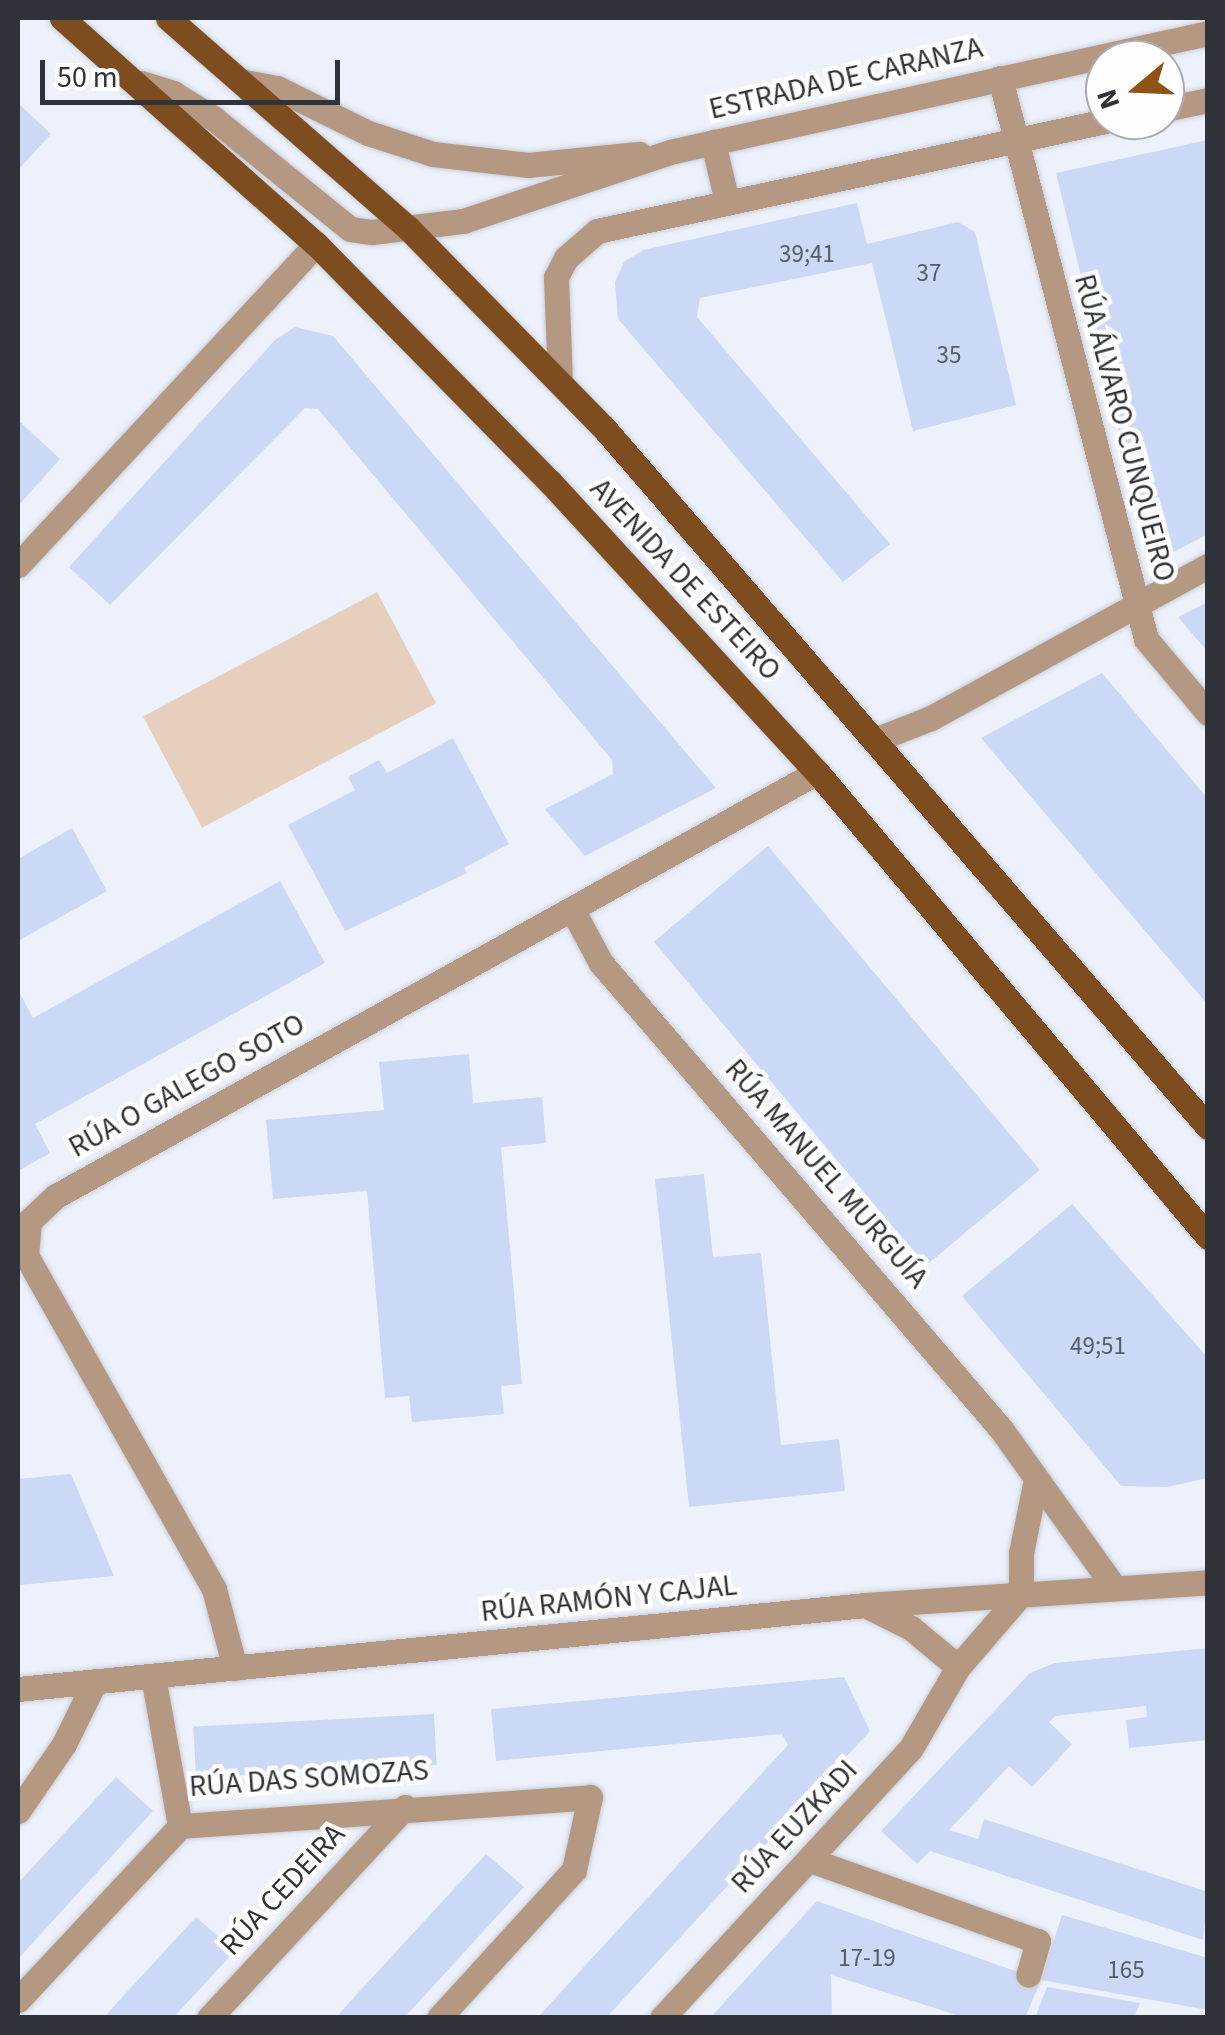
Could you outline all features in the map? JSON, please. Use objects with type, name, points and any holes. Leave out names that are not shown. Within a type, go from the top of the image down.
[{"type":"main road","name":"AVENIDA DE ESTEIRO","points":[[62,18],[141,83],[316,244],[550,482],[817,772],[1208,1237]]},
{"type":"main road","name":"AVENIDA DE ESTEIRO","points":[[168,18],[408,228],[560,382],[877,739],[1208,1126]]},
{"type":"street","name":"ESTRADA DE CARANZA","points":[[674,151],[1208,33]]},
{"type":"street","name":"RÚA ÁLVARO CUNQUEIRO","points":[[1000,78],[1146,639],[1208,712]]},
{"type":"street","points":[[244,82],[277,88],[368,133],[433,154],[528,165],[674,151]]},
{"type":"street","points":[[141,83],[173,93],[213,118],[350,229],[408,228],[533,202],[674,151]]},
{"type":"street","points":[[560,382],[556,277],[581,241],[597,231],[1085,125]]},
{"type":"street","points":[[713,142],[728,202]]},
{"type":"street","points":[[18,565],[316,244]]},
{"type":"street","points":[[877,739],[931,718],[1208,566]]},
{"type":"street","name":"RÚA O GALEGO SOTO","points":[[235,1668],[214,1589],[22,1248],[29,1220],[56,1196],[817,772]]},
{"type":"street","name":"RÚA MANUEL MURGUÍA","points":[[572,909],[601,963],[974,1396],[1114,1587]]},
{"type":"street","points":[[1021,1594],[1021,1553],[1036,1479]]},
{"type":"street","name":"RÚA RAMÓN Y CAJAL","points":[[18,1689],[866,1605],[1208,1582]]},
{"type":"street","name":"RÚA EUZKADI","points":[[662,2018],[912,1748],[958,1667],[1021,1594]]},
{"type":"street","points":[[866,1605],[911,1628],[958,1667]]},
{"type":"street","name":"RÚA DAS SOMOZAS","points":[[153,1676],[180,1826],[405,1806],[590,1797],[574,1870],[439,2018]]},
{"type":"street","points":[[18,1811],[64,1744],[95,1681]]},
{"type":"street","name":"RÚA CEDEIRA","points":[[209,2018],[405,1806]]},
{"type":"street","points":[[18,2000],[180,1826]]},
{"type":"street","points":[[810,1860],[1038,1941],[1028,1975]]},
{"type":"shaded area","points":[[377,592],[436,703],[202,828],[143,716]]},
{"type":"building","points":[[18,103],[51,134],[18,170]]},
{"type":"building","points":[[1208,140],[1208,534],[1151,564],[1056,173]]},
{"type":"building","points":[[857,203],[867,244],[958,222],[975,232],[1016,405],[913,431],[872,263],[700,298],[697,317],[890,544],[843,582],[618,319],[615,282],[624,262],[643,250]]},
{"type":"building","points":[[295,327],[333,336],[716,788],[585,856],[545,809],[613,774],[612,760],[318,409],[305,408],[110,605],[69,567],[275,340]]},
{"type":"building","points":[[18,420],[60,459],[18,506]]},
{"type":"building","points":[[1208,602],[1208,652],[1178,617]]},
{"type":"building","points":[[1102,673],[1208,799],[1208,1005],[981,738]]},
{"type":"building","points":[[453,738],[509,844],[464,868],[467,873],[345,931],[288,825],[355,790],[348,777],[379,760],[387,773]]},
{"type":"building","points":[[72,828],[107,891],[18,941],[18,859]]},
{"type":"building","points":[[768,846],[1040,1170],[926,1266],[654,942]]},
{"type":"building","points":[[280,881],[325,963],[35,1124],[50,1153],[18,1171],[18,990],[33,1018]]},
{"type":"building","points":[[469,1054],[473,1103],[542,1097],[546,1143],[501,1147],[522,1384],[501,1386],[504,1414],[412,1422],[409,1396],[385,1398],[367,1191],[273,1199],[266,1120],[384,1110],[379,1062]]},
{"type":"building","points":[[704,1174],[713,1257],[761,1253],[781,1445],[839,1439],[845,1491],[689,1507],[655,1179]]},
{"type":"building","points":[[1072,1204],[1208,1358],[1208,1478],[1167,1487],[1121,1486],[962,1296]]},
{"type":"building","points":[[71,1474],[114,1576],[18,1585],[18,1479]]},
{"type":"building","points":[[1208,1648],[1208,1740],[1129,1748],[1126,1720],[1147,1717],[1146,1706],[1055,1716],[1049,1722],[1072,1744],[1032,1787],[1009,1766],[949,1830],[978,1839],[984,1819],[1208,1892],[1203,1940],[930,1851],[917,1864],[881,1831],[1030,1673],[1055,1663]]},
{"type":"building","points":[[844,1677],[870,1731],[606,2018],[537,2018],[788,1745],[782,1734],[496,1761],[491,1709]]},
{"type":"building","points":[[434,1714],[437,1765],[196,1778],[193,1727]]},
{"type":"building","points":[[116,1777],[153,1811],[18,1959],[18,1883]]},
{"type":"building","points":[[486,1854],[524,1887],[404,2018],[335,2018]]},
{"type":"building","points":[[817,1901],[1041,1980],[1025,2018],[966,2018],[831,1975],[832,2018],[710,2018]]},
{"type":"building","points":[[1062,1915],[1208,1958],[1208,2010],[1041,1980]]},
{"type":"building","points":[[196,1917],[235,1951],[173,2018],[103,2018]]},
{"type":"building","points":[[1047,1987],[1140,2003],[1134,2018],[1035,2018]]}]
